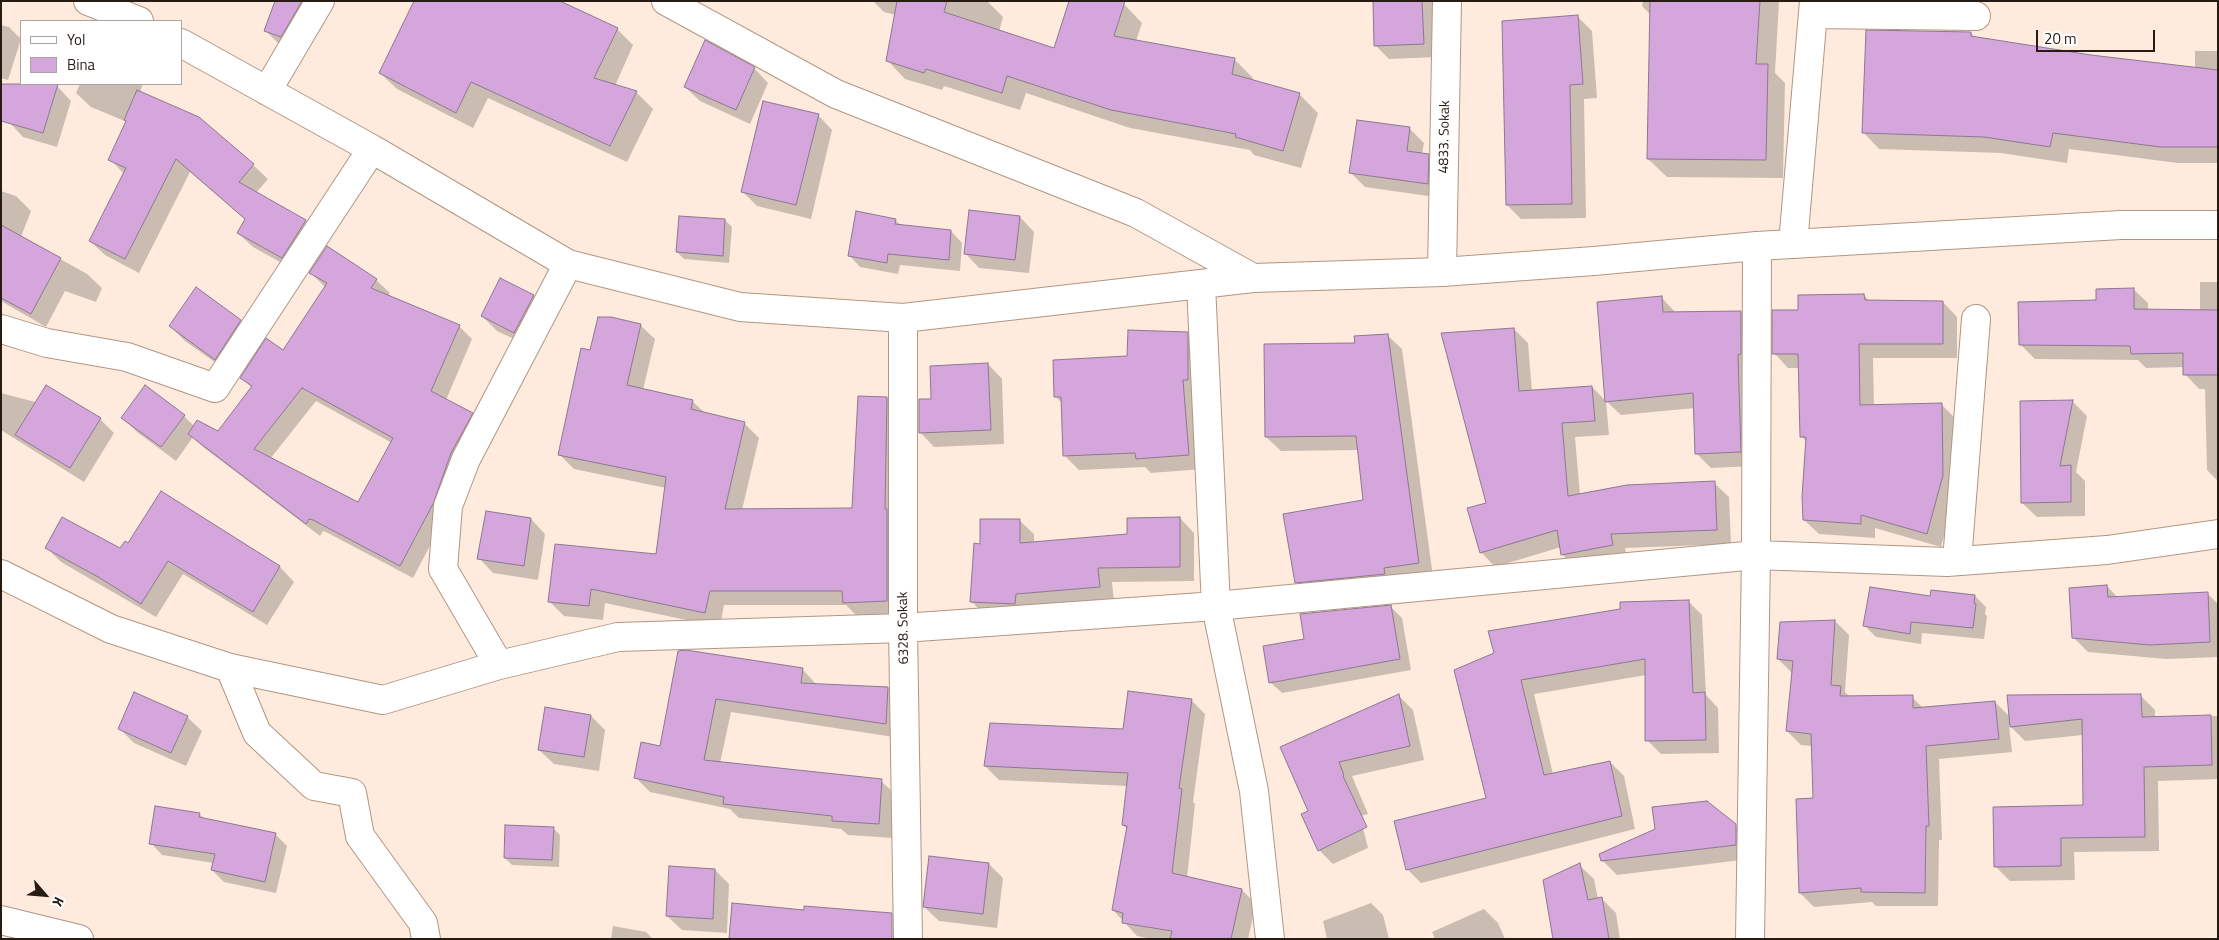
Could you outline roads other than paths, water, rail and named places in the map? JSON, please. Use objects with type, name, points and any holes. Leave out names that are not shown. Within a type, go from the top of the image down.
[{"type":"street","points":[[88,1],[136,20]]},
{"type":"street","points":[[267,91],[320,1]]},
{"type":"street","points":[[666,1],[836,94],[1136,213],[1253,278]]},
{"type":"street","name":"4833. Sokak","points":[[1442,272],[1447,1]]},
{"type":"street","points":[[1793,244],[1813,8],[1976,16]]},
{"type":"street","points":[[182,44],[372,149],[568,264],[740,307],[903,318],[1253,278],[1442,272],[1594,261],[1757,246],[2121,225],[2218,225]]},
{"type":"street","points":[[1,329],[46,343],[127,357],[215,388],[372,149]]},
{"type":"street","points":[[1750,939],[1756,555],[1757,246]]},
{"type":"street","points":[[499,665],[443,569],[448,506],[466,459],[568,264]]},
{"type":"street","points":[[1201,285],[1216,606],[1254,791],[1270,939]]},
{"type":"street","name":"6328. Sokak","points":[[903,318],[903,628],[908,939]]},
{"type":"street","points":[[1957,561],[1976,319]]},
{"type":"street","points":[[1,574],[111,629],[230,668],[383,700],[499,665],[618,637],[903,628],[1216,606],[1756,555],[1957,561],[2108,550],[2218,534]]},
{"type":"street","points":[[230,668],[257,733],[314,786],[352,793],[360,836],[423,923],[426,939]]},
{"type":"street","points":[[1,920],[79,939]]}]
